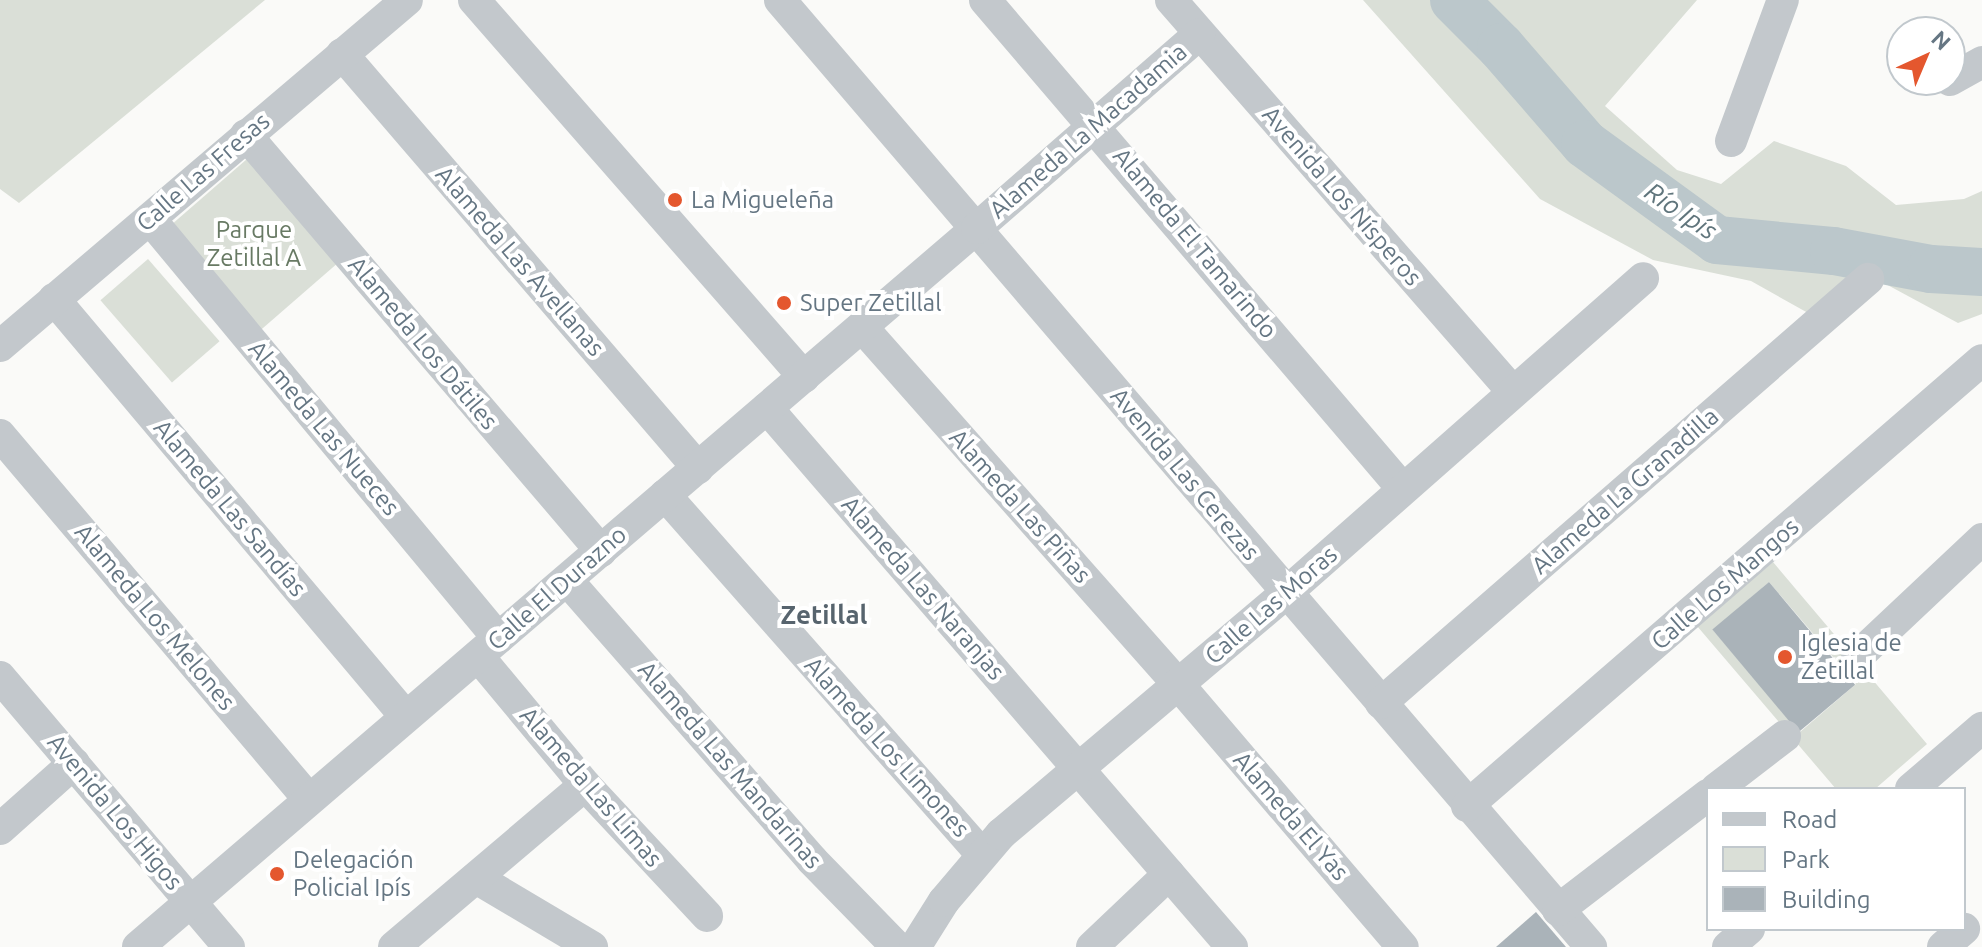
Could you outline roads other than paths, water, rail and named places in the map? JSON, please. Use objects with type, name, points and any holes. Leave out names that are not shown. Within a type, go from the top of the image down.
[{"type":"street","name":"Calle Las Fresas","points":[[0,346],[407,0]]},
{"type":"street","points":[[474,0],[804,377]]},
{"type":"street","name":"Avenida Las Cerezas","points":[[780,0],[1467,806],[1591,947]]},
{"type":"street","name":"Alameda El Tamarindo","points":[[985,0],[1403,489]]},
{"type":"street","name":"Avenida Los Nísperos","points":[[1171,0],[1513,392]]},
{"type":"street","points":[[1731,141],[1783,0]]},
{"type":"street","name":"Alameda La Macadamia","points":[[977,228],[1199,34]]},
{"type":"street","name":"Alameda Las Avellanas","points":[[342,54],[698,468]]},
{"type":"street","name":"Alameda Los Dátiles","points":[[246,135],[601,551]]},
{"type":"street","name":"Alameda Las Nueces","points":[[150,219],[488,647]]},
{"type":"street","name":"Calle El Durazno","points":[[138,947],[977,228]]},
{"type":"street","name":"Calle Las Moras","points":[[915,947],[944,901],[982,854],[1286,593],[1643,278]]},
{"type":"street","name":"Alameda La Granadilla","points":[[1381,703],[1868,279]]},
{"type":"street","name":"Alameda Las Sandías","points":[[54,299],[406,717]]},
{"type":"street","name":"Alameda Las Piñas","points":[[862,327],[1178,684]]},
{"type":"street","name":"Calle Los Mangos","points":[[1467,806],[1982,360]]},
{"type":"street","name":"Alameda Las Naranjas","points":[[767,408],[1080,767],[1232,947]]},
{"type":"street","name":"Alameda Los Melones","points":[[0,435],[309,800]]},
{"type":"street","name":"Alameda Los Limones","points":[[665,495],[982,854]]},
{"type":"street","points":[[1857,657],[1982,539]]},
{"type":"street","name":"Alameda Las Mandarinas","points":[[567,580],[804,851],[897,947]]},
{"type":"street","name":"Alameda Las Limas","points":[[488,647],[585,785],[707,916]]},
{"type":"street","name":"Avenida Los Higos","points":[[0,677],[229,947]]},
{"type":"street","name":"Alameda El Yas","points":[[1178,684],[1403,947]]},
{"type":"street","points":[[1913,787],[1982,728]]},
{"type":"street","points":[[1719,787],[1785,736]]},
{"type":"street","points":[[0,829],[74,763]]},
{"type":"street","points":[[394,947],[585,785]]},
{"type":"street","points":[[1558,910],[1706,797]]},
{"type":"street","points":[[1092,947],[1169,874]]},
{"type":"street","points":[[476,878],[592,947]]},
{"type":"street","points":[[1966,927],[1982,913]]},
{"type":"street","points":[[1728,947],[1747,931]]},
{"type":"street","points":[[1943,947],[1962,931]]},
{"type":"waterway","name":"Río Ipís","points":[[1454,0],[1501,47],[1585,144],[1717,240],[1834,251],[1931,269],[1982,272]]},
{"type":"place","name":"La Migueleña","points":[[675,200]]},
{"type":"place","name":"Super Zetillal","points":[[784,303]]},
{"type":"place","name":"Iglesia de Zetillal","points":[[1785,657]]},
{"type":"place","name":"Delegación Policial Ipís","points":[[277,874]]},
{"type":"district","name":"Zetillal","points":[[824,615]]},
{"type":"park label","name":"Parque Zetillal A","points":[[254,244]]}]
